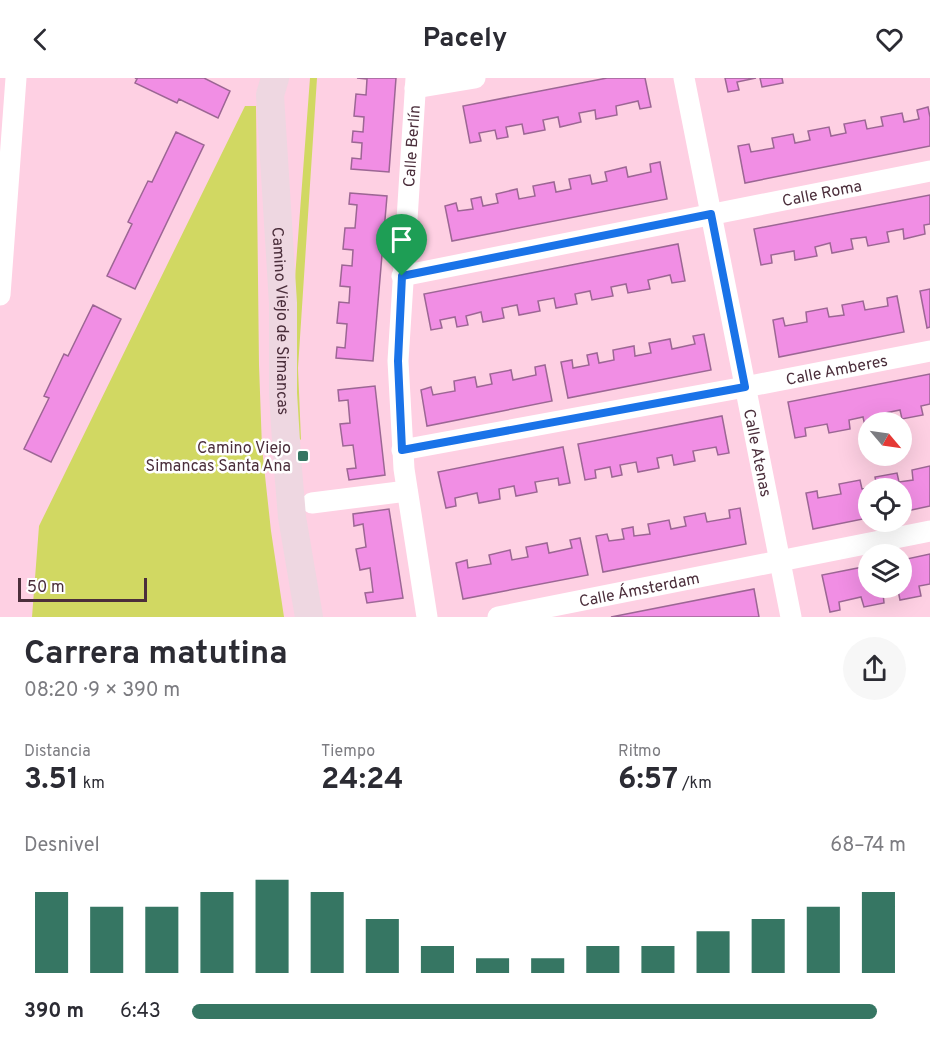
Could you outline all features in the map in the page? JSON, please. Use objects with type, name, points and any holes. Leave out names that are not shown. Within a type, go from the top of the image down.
[{"type":"main road","name":"Camino Viejo de Simancas","points":[[269,84],[283,303],[283,393],[287,457],[292,517],[309,617]]},
{"type":"street","points":[[0,296],[16,78]]},
{"type":"street","name":"Calle Berlín","points":[[402,450],[398,353],[416,83],[475,78]]},
{"type":"street","name":"Calle Atenas","points":[[684,78],[790,617]]},
{"type":"street","name":"Calle Roma","points":[[711,214],[930,171]]},
{"type":"street","points":[[402,276],[711,214]]},
{"type":"street","name":"Calle Amberes","points":[[745,387],[930,351]]},
{"type":"street","points":[[427,617],[402,450],[745,387]]},
{"type":"street","points":[[312,503],[407,491]]},
{"type":"street","points":[[779,561],[930,531]]},
{"type":"street","name":"Calle Ámsterdam","points":[[498,617],[779,561]]},
{"type":"green space","points":[[310,78],[317,78],[298,368],[301,440],[292,432],[293,305]]},
{"type":"green space","points":[[245,106],[256,106],[262,448],[284,617],[32,617],[39,526]]},
{"type":"building","points":[[135,78],[204,78],[230,91],[218,118],[179,99],[177,103],[135,83],[137,79]]},
{"type":"building","points":[[357,78],[396,78],[389,172],[351,169],[352,158],[361,159],[362,143],[352,142],[353,131],[363,132],[364,117],[354,116],[356,94],[366,95],[367,79]]},
{"type":"building","points":[[607,78],[645,78],[651,107],[640,109],[638,101],[616,106],[617,115],[596,119],[595,110],[579,113],[581,122],[560,127],[558,117],[543,120],[545,130],[524,134],[522,124],[506,127],[508,137],[497,139],[495,130],[479,133],[481,141],[470,143],[463,106]]},
{"type":"building","points":[[725,78],[756,78],[737,82],[739,90],[728,92]]},
{"type":"building","points":[[760,78],[782,78],[783,83],[762,87]]},
{"type":"building","points":[[928,107],[930,146],[745,183],[738,146],[749,144],[751,152],[774,148],[772,138],[793,134],[795,143],[810,140],[808,131],[829,127],[831,136],[846,133],[844,124],[865,120],[867,129],[883,126],[881,117],[902,113],[904,122],[919,119],[917,110]]},
{"type":"building","points":[[176,132],[204,145],[135,289],[107,276],[132,224],[128,222],[148,181],[152,182]]},
{"type":"building","points":[[660,162],[667,199],[452,241],[445,206],[456,203],[458,211],[473,209],[471,199],[481,197],[483,206],[498,203],[496,194],[517,189],[519,199],[535,196],[533,186],[554,182],[556,192],[571,189],[569,179],[590,175],[592,184],[607,181],[605,172],[626,167],[628,177],[651,172],[650,164]]},
{"type":"building","points":[[350,193],[387,196],[373,361],[336,358],[337,347],[345,348],[347,324],[337,323],[339,302],[349,303],[350,287],[340,286],[342,265],[352,266],[353,250],[343,249],[345,228],[355,228],[357,205],[349,204]]},
{"type":"building","points":[[930,195],[930,224],[924,225],[925,234],[904,239],[903,229],[887,232],[889,242],[868,246],[866,237],[851,239],[853,249],[832,253],[830,243],[815,247],[817,256],[795,260],[794,251],[771,255],[772,263],[761,265],[754,229]]},
{"type":"building","points":[[678,244],[685,281],[672,283],[670,275],[648,280],[650,289],[628,293],[626,284],[611,287],[613,296],[592,300],[590,291],[575,294],[577,304],[556,308],[554,298],[538,301],[540,311],[519,315],[517,305],[502,308],[504,318],[483,322],[481,312],[466,316],[468,325],[457,327],[455,317],[440,320],[442,328],[431,330],[424,294]]},
{"type":"building","points":[[930,289],[930,327],[927,328],[920,291]]},
{"type":"building","points":[[897,296],[904,332],[779,357],[773,320],[783,318],[785,326],[807,322],[806,312],[827,308],[829,317],[844,315],[842,305],[863,301],[865,310],[888,306],[887,298]]},
{"type":"building","points":[[93,305],[121,319],[51,462],[24,449],[49,398],[44,396],[64,354],[68,356]]},
{"type":"building","points":[[704,334],[711,370],[568,398],[561,362],[572,360],[573,368],[589,365],[587,355],[597,353],[599,363],[614,360],[613,350],[634,346],[635,356],[651,353],[649,343],[670,339],[672,349],[695,344],[693,336]]},
{"type":"building","points":[[545,365],[552,401],[427,426],[421,390],[431,387],[433,395],[455,391],[454,381],[475,377],[477,387],[492,384],[490,374],[511,370],[513,380],[536,375],[535,367]]},
{"type":"building","points":[[930,374],[930,404],[921,406],[923,415],[912,417],[912,412],[900,412],[900,410],[858,412],[858,418],[849,420],[850,429],[829,433],[827,424],[805,428],[806,436],[795,438],[788,402]]},
{"type":"building","points":[[375,386],[385,475],[349,480],[347,469],[356,468],[353,445],[343,446],[340,424],[350,423],[348,400],[339,401],[338,390]]},
{"type":"building","points":[[722,416],[729,453],[718,455],[716,447],[693,451],[695,461],[674,465],[672,455],[657,458],[659,468],[638,472],[636,462],[620,465],[622,475],[612,477],[610,467],[595,470],[596,478],[585,480],[578,444]]},
{"type":"building","points":[[563,447],[570,483],[559,485],[558,478],[535,482],[537,492],[516,496],[514,486],[499,489],[500,499],[479,503],[477,493],[455,498],[456,506],[446,508],[438,472]]},
{"type":"building","points":[[930,466],[930,506],[912,510],[912,470]]},
{"type":"building","points":[[897,473],[898,478],[875,478],[875,477]]},
{"type":"building","points":[[858,480],[858,520],[813,529],[806,493],[817,491],[818,498],[841,494],[839,484]]},
{"type":"building","points":[[740,508],[746,544],[603,572],[596,536],[607,534],[609,541],[624,539],[622,529],[633,527],[634,536],[650,534],[648,524],[669,520],[671,529],[686,526],[684,517],[705,513],[707,522],[730,518],[729,510]]},
{"type":"building","points":[[389,509],[403,598],[367,603],[365,593],[373,592],[370,568],[360,570],[356,549],[366,547],[363,524],[354,526],[353,514]]},
{"type":"building","points":[[580,538],[588,575],[463,599],[456,563],[467,560],[468,568],[491,564],[489,555],[510,550],[512,560],[528,557],[526,547],[547,543],[549,553],[572,548],[570,540]]},
{"type":"building","points":[[930,554],[930,584],[919,586],[921,596],[912,598],[912,558]]},
{"type":"building","points":[[858,568],[858,598],[839,602],[840,610],[830,612],[822,575]]},
{"type":"building","points":[[754,589],[759,617],[611,617]]},
{"type":"building","points":[[861,598],[884,598],[884,603],[864,607]]},
{"type":"place","name":"Camino Viejo Simancas Santa Ana","points":[[303,456]]},
{"type":"route","points":[[711,214],[745,387],[402,450],[398,361],[402,276],[711,214]]}]
